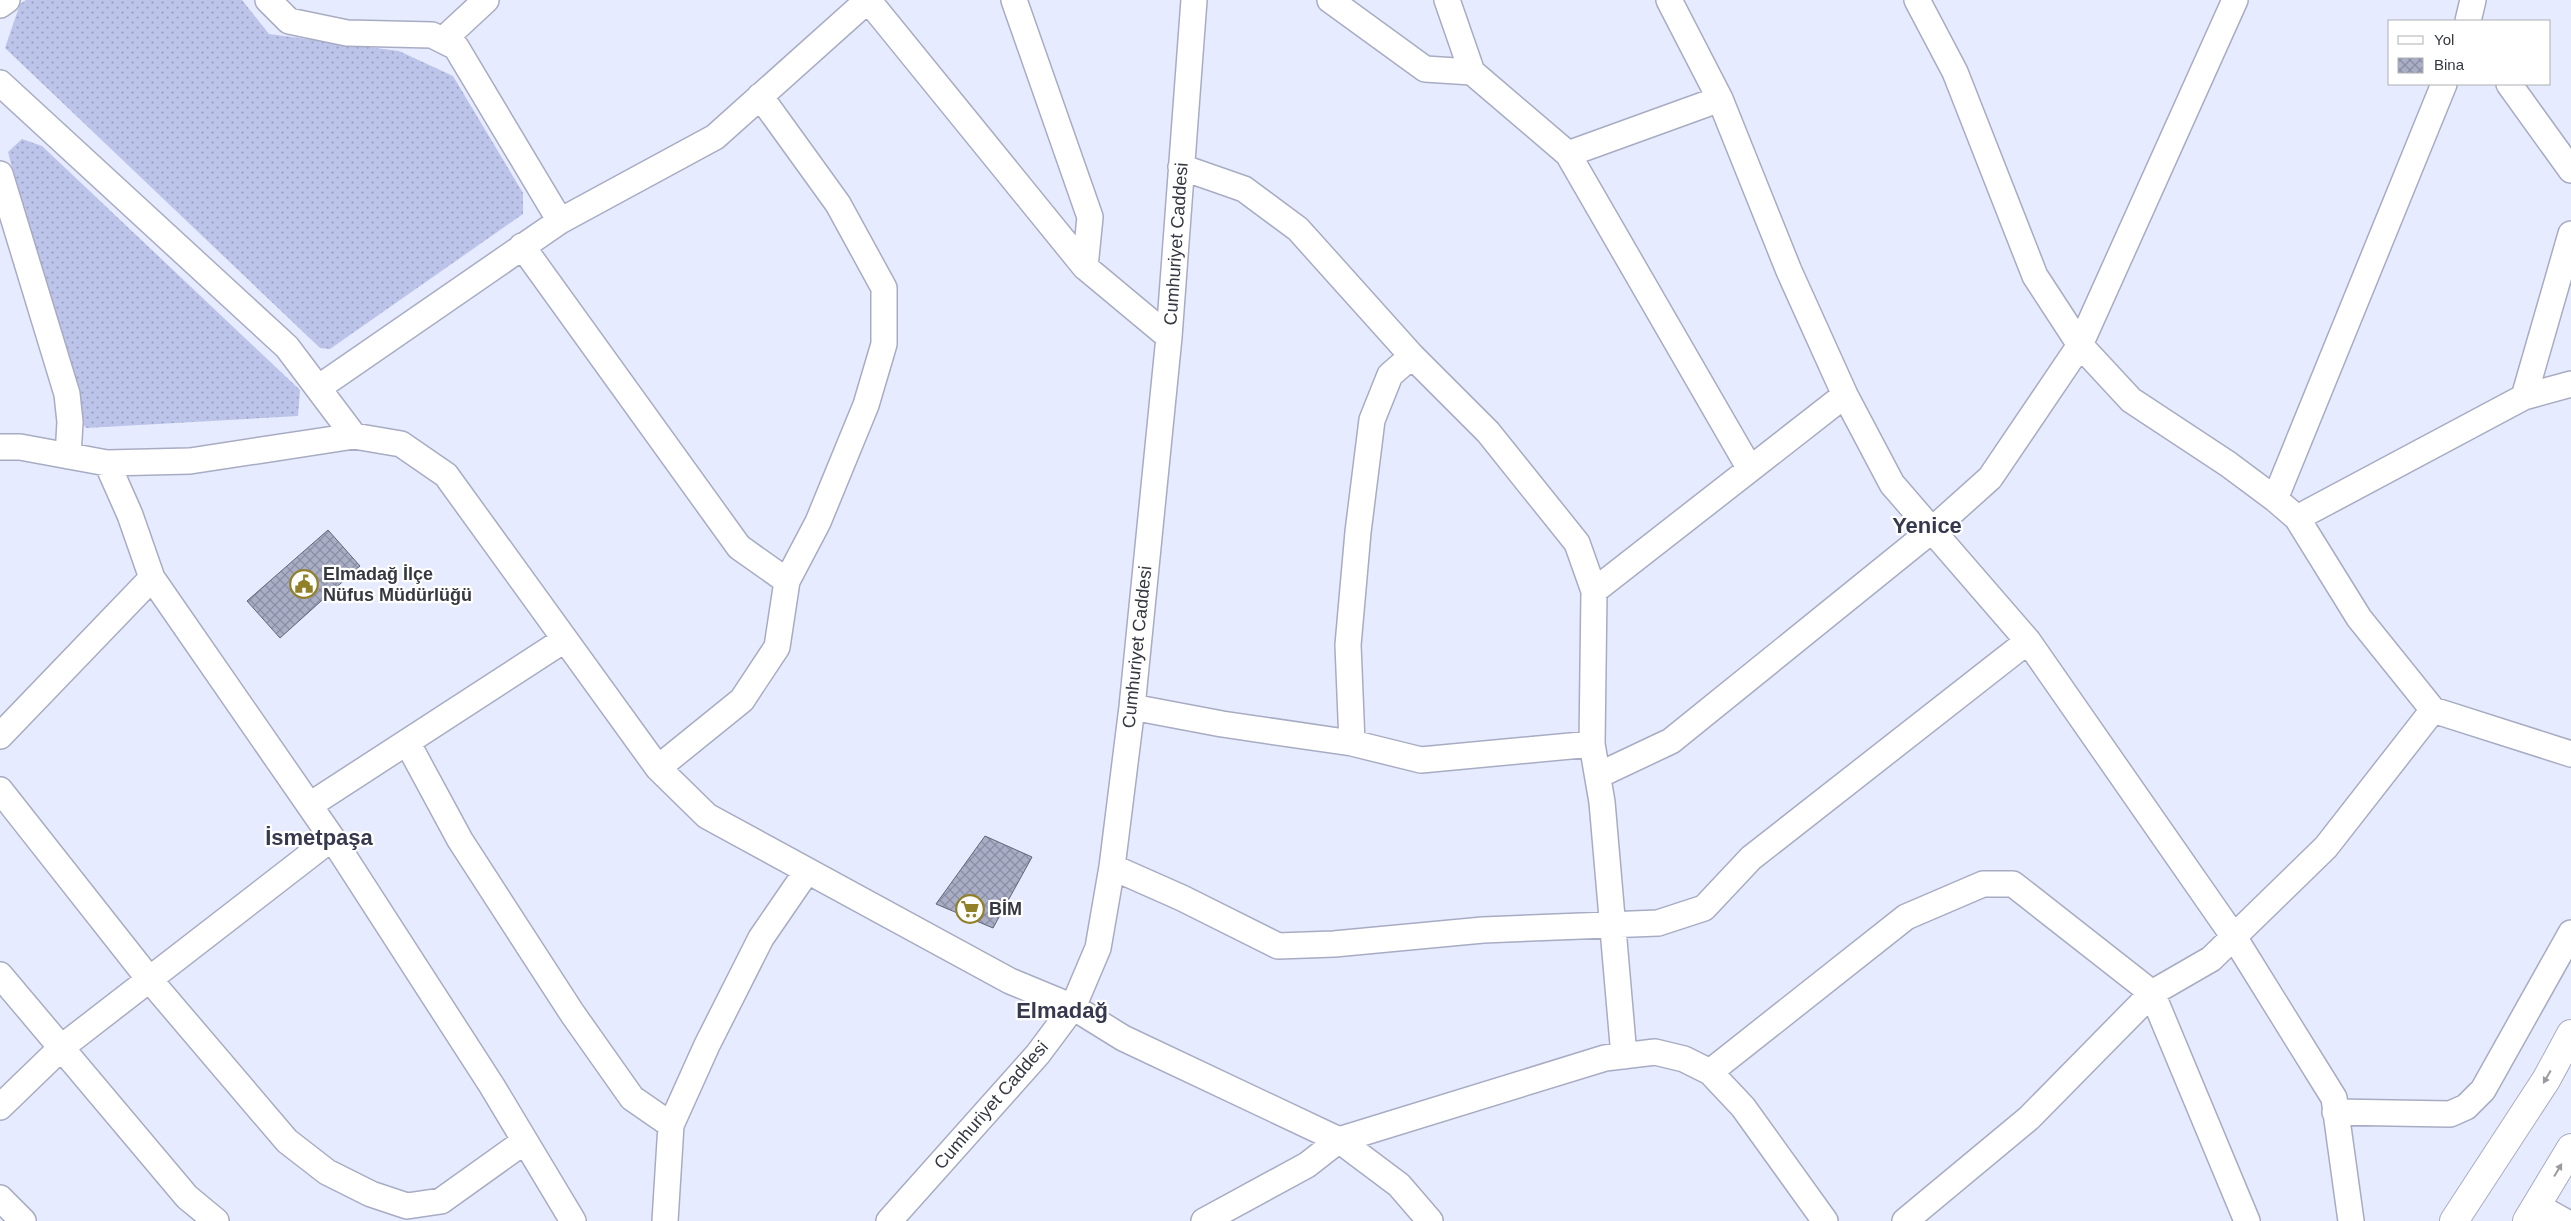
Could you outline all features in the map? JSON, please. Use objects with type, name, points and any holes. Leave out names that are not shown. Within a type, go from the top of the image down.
[{"type":"highway","points":[[2454,1221],[2546,1080],[2571,1034]]},
{"type":"highway","points":[[2532,1213],[2571,1148]]},
{"type":"street","points":[[0,6],[7,0]]},
{"type":"street","points":[[268,0],[289,21],[347,33],[432,35],[456,47],[560,221]]},
{"type":"street","points":[[443,40],[486,0]]},
{"type":"street","points":[[318,388],[560,221],[715,136],[868,0],[1085,267],[1169,337]]},
{"type":"street","points":[[1014,0],[1090,217],[1085,267]]},
{"type":"street","name":"Cumhuriyet Caddesi","points":[[889,1221],[1038,1054],[1073,1007],[1098,948],[1112,867],[1132,707],[1169,337],[1194,0]]},
{"type":"street","points":[[1330,0],[1425,69],[1472,72]]},
{"type":"street","points":[[1447,0],[1472,72],[1568,154],[1750,469]]},
{"type":"street","points":[[1669,0],[1720,99],[1789,270],[1846,395],[1892,484],[2028,641],[2234,936],[2334,1098],[2351,1221]]},
{"type":"street","points":[[1917,0],[1955,72],[2035,276],[2080,345],[2131,400],[2275,499],[2297,518],[2359,618],[2433,710],[2571,754]]},
{"type":"street","points":[[1599,775],[1671,741],[1932,530],[1990,478],[2080,345],[2235,0]]},
{"type":"street","points":[[2468,20],[2473,0]]},
{"type":"street","points":[[0,83],[287,347],[354,436]]},
{"type":"street","points":[[2275,499],[2444,85]]},
{"type":"street","points":[[2510,85],[2571,170]]},
{"type":"street","points":[[658,768],[742,700],[777,647],[787,580],[818,522],[866,405],[884,344],[884,288],[838,204],[760,96]]},
{"type":"street","points":[[1568,154],[1720,99]]},
{"type":"street","points":[[1182,167],[1244,190],[1298,229],[1412,356],[1488,432],[1577,543],[1594,591],[1592,744],[1599,775],[1624,1056]]},
{"type":"street","points":[[2,187],[67,394],[70,422],[68,456]]},
{"type":"street","points":[[2524,397],[2571,234]]},
{"type":"street","points":[[522,246],[739,547],[787,580]]},
{"type":"street","points":[[1352,743],[1348,645],[1358,532],[1372,420],[1390,375],[1412,356]]},
{"type":"street","points":[[2297,518],[2524,397],[2571,384]]},
{"type":"street","points":[[1594,591],[1846,395]]},
{"type":"street","points":[[0,446],[20,447],[107,463],[190,461],[354,436],[401,444],[446,475],[658,768],[707,816],[1010,981],[1073,1007],[1123,1038],[1339,1140],[1399,1184],[1430,1221]]},
{"type":"street","points":[[107,463],[130,515],[152,578],[332,838],[525,1141],[573,1221]]},
{"type":"street","points":[[0,736],[152,578]]},
{"type":"street","points":[[310,805],[564,640]]},
{"type":"street","points":[[1112,867],[1182,898],[1278,946],[1334,944],[1483,930],[1658,923],[1704,908],[1751,858],[2028,641]]},
{"type":"street","points":[[1132,707],[1222,724],[1352,743],[1420,760],[1592,744]]},
{"type":"street","points":[[1905,1221],[2029,1118],[2152,993],[2211,959],[2326,847],[2433,710]]},
{"type":"street","points":[[407,742],[460,840],[572,1013],[632,1098],[671,1125]]},
{"type":"street","points":[[0,790],[149,979],[287,1141],[327,1172],[371,1194],[407,1206],[441,1201],[525,1141]]},
{"type":"street","points":[[0,1107],[62,1047],[332,838]]},
{"type":"street","points":[[665,1221],[671,1125],[707,1044],[761,938],[808,871]]},
{"type":"street","points":[[1710,1072],[1906,917],[1983,884],[2013,884],[2152,993],[2247,1221]]},
{"type":"street","points":[[2335,1112],[2450,1114],[2466,1107],[2484,1090],[2571,932]]},
{"type":"street","points":[[0,975],[187,1197],[216,1221]]},
{"type":"street","points":[[1204,1221],[1307,1165],[1339,1140],[1605,1058],[1655,1052],[1684,1059],[1710,1072],[1743,1107],[1824,1221]]},
{"type":"street","points":[[0,1198],[23,1221]]},
{"type":"street","points":[[2532,1213],[2564,1221]]},
{"type":"shaded area","points":[[26,0],[242,0],[269,34],[399,51],[453,76],[523,193],[523,214],[330,349],[320,348],[5,48],[20,4]]},
{"type":"shaded area","points":[[22,139],[42,146],[300,390],[298,416],[86,428],[77,416],[8,152]]},
{"type":"building","name":"Elmadağ İlçe Nüfus Müdürlüğü","points":[[328,530],[360,566],[280,638],[247,601]]},
{"type":"building","points":[[985,836],[1032,857],[993,928],[936,904]]},
{"type":"place","name":"Elmadağ İlçe Nüfus Müdürlüğü","points":[[304,584]]},
{"type":"place","name":"BİM","points":[[970,909]]},
{"type":"district","name":"Yenice","points":[[1927,525]]},
{"type":"district","name":"İsmetpaşa","points":[[319,837]]},
{"type":"district","name":"Elmadağ","points":[[1062,1010]]}]
